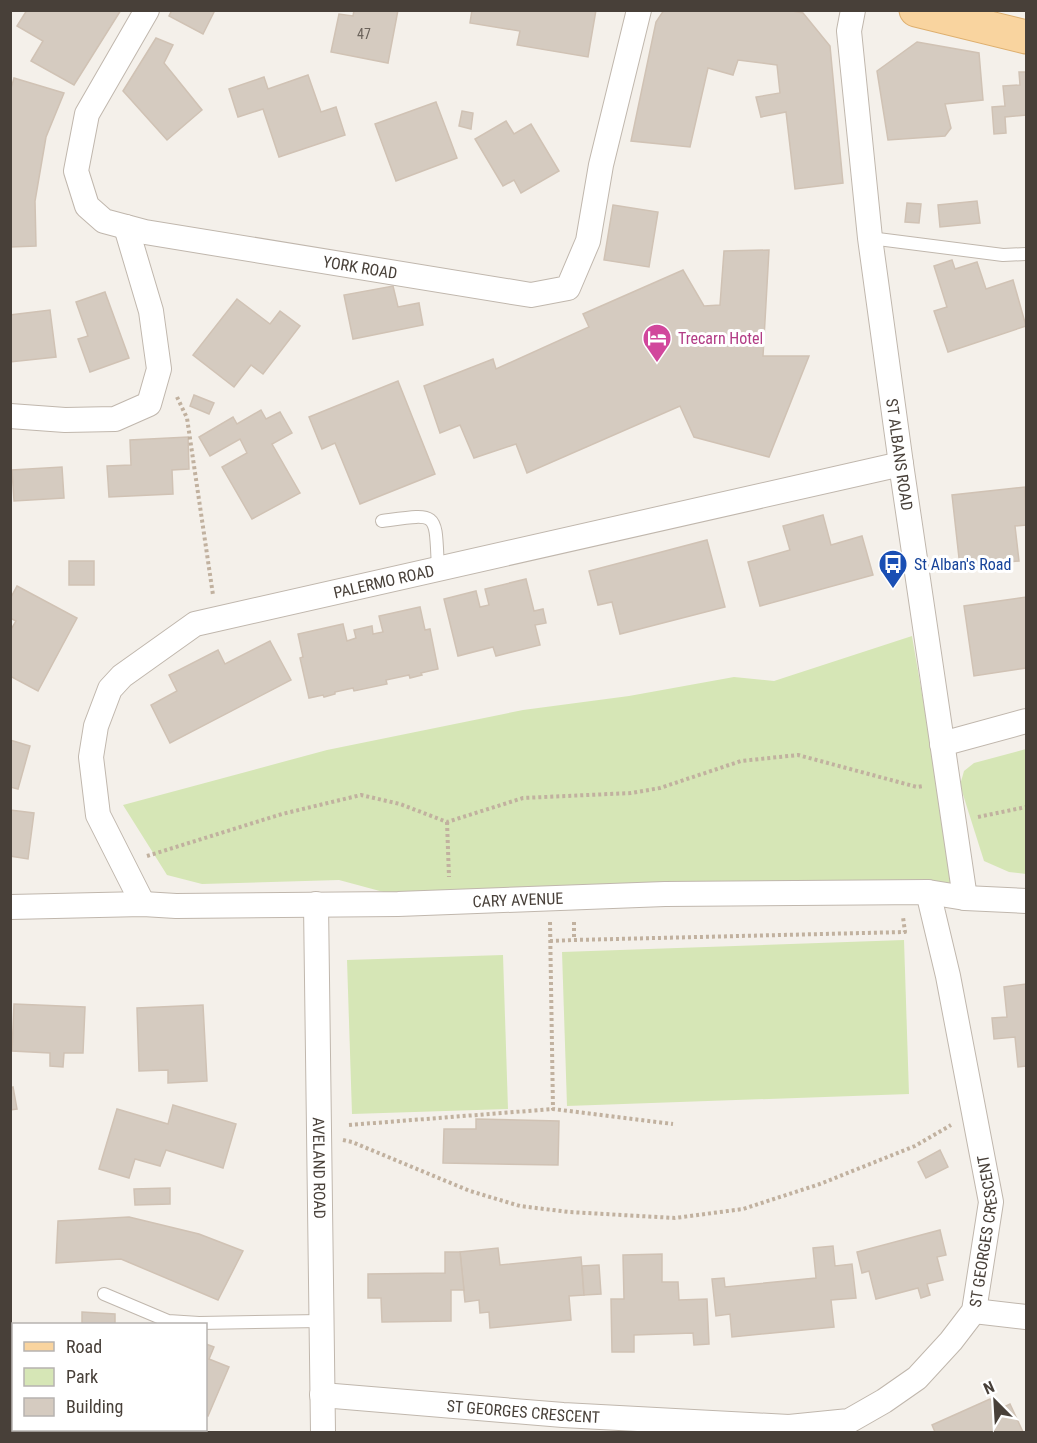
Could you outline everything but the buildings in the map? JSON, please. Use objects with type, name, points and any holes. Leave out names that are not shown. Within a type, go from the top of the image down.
[{"type":"main road","points":[[916,10],[1026,38]]},
{"type":"street","name":"YORK ROAD","points":[[147,10],[87,114],[76,171],[87,206],[105,221],[145,232],[531,295],[568,288],[588,241],[602,165],[639,10]]},
{"type":"street","name":"ST ALBANS ROAD","points":[[853,10],[849,31],[870,238],[965,898]]},
{"type":"street","points":[[10,416],[65,420],[115,418],[148,405],[159,369],[152,311],[126,227]]},
{"type":"street","name":"PALERMO ROAD","points":[[143,904],[98,815],[91,757],[96,726],[110,689],[122,676],[195,624],[901,464]]},
{"type":"street","points":[[942,744],[1026,721]]},
{"type":"street","name":"CARY AVENUE","points":[[10,907],[451,902],[665,894],[900,892],[928,892],[965,898],[1026,902]]},
{"type":"street","name":"ST GEORGES CRESCENT","points":[[322,1395],[563,1415],[806,1430],[849,1421],[884,1401],[917,1378],[951,1341],[974,1311],[991,1202],[948,976],[928,892]]},
{"type":"street","name":"AVELAND ROAD","points":[[316,904],[323,1432]]},
{"type":"street","points":[[974,1311],[1026,1317]]},
{"type":"lane","points":[[870,238],[1003,255],[1026,254]]},
{"type":"lane","points":[[382,521],[423,515],[431,519],[436,527],[438,569]]},
{"type":"lane","points":[[104,1294],[168,1320],[199,1323],[321,1321]]},
{"type":"path","points":[[155,384],[176,395],[188,418],[216,620]]},
{"type":"path","points":[[123,865],[282,814],[361,795],[400,804],[447,822],[523,798],[631,793],[660,788],[741,761],[798,755],[917,787],[948,783]]},
{"type":"path","points":[[954,822],[1026,807]]},
{"type":"path","points":[[447,822],[451,902]]},
{"type":"path","points":[[550,941],[905,932],[900,892]]},
{"type":"path","points":[[574,940],[575,897]]},
{"type":"path","points":[[549,898],[553,1110]]},
{"type":"path","points":[[348,1125],[553,1110],[673,1124]]},
{"type":"path","points":[[319,1136],[352,1142],[470,1191],[520,1206],[569,1212],[675,1218],[743,1209],[820,1184],[915,1146],[955,1122],[975,1114]]},
{"type":"green space","points":[[912,636],[955,886],[391,894],[339,880],[202,884],[167,875],[123,805],[327,750],[523,710],[629,696],[734,677],[774,681]]},
{"type":"green space","points":[[1026,749],[1026,874],[1009,872],[984,861],[960,785],[964,771],[974,763]]},
{"type":"green space","points":[[904,940],[909,1094],[567,1106],[562,952]]},
{"type":"green space","points":[[503,955],[508,1109],[352,1114],[347,960]]},
{"type":"place","name":"Trecarn Hotel","points":[[657,364]]},
{"type":"place","name":"St Alban's Road","points":[[893,590]]}]
